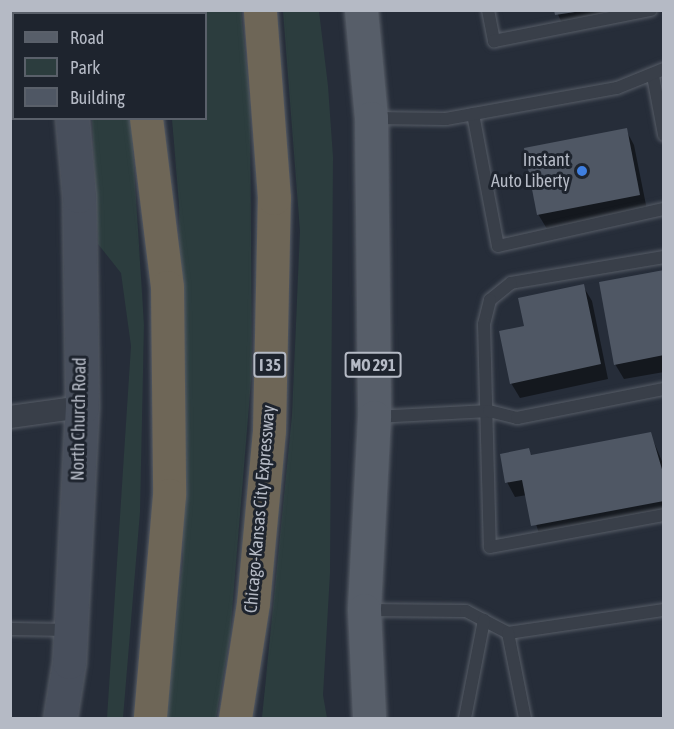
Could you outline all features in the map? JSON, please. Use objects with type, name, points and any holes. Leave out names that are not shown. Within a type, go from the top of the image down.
[{"type":"highway","name":"Chicago-Kansas City Expressway","points":[[236,718],[253,603],[269,430],[274,198],[260,10]]},
{"type":"highway","points":[[146,120],[167,287],[169,495],[150,718]]},
{"type":"main road","name":"MO 291","points":[[362,10],[371,118],[374,417],[364,610],[369,718]]},
{"type":"main road","name":"North Church Road","points":[[60,718],[71,630],[82,407],[79,196],[72,120]]},
{"type":"street","points":[[10,417],[82,407]]},
{"type":"lane","points":[[488,10],[494,41],[651,10]]},
{"type":"lane","points":[[371,118],[474,114],[617,88],[658,72],[663,135]]},
{"type":"lane","points":[[474,114],[498,246],[663,209]]},
{"type":"lane","points":[[663,257],[511,283],[490,300],[484,324],[489,411],[490,547],[663,515]]},
{"type":"lane","points":[[374,417],[489,411],[517,418],[663,389]]},
{"type":"lane","points":[[364,610],[466,611],[508,633],[663,610]]},
{"type":"lane","points":[[465,718],[484,620]]},
{"type":"lane","points":[[10,629],[71,630]]},
{"type":"lane","points":[[508,633],[525,718]]},
{"type":"green space","points":[[160,11],[241,11],[250,100],[252,369],[230,636],[216,718],[165,718],[183,560],[179,204],[172,120],[207,120],[207,12]]},
{"type":"green space","points":[[283,11],[319,11],[333,157],[330,573],[323,695],[327,718],[262,718],[292,415],[300,231]]},
{"type":"green space","points":[[92,120],[131,120],[144,325],[140,512],[123,718],[107,718],[131,346],[121,273],[98,244]]},
{"type":"building","points":[[554,10],[575,10],[575,12],[555,15]]},
{"type":"building","name":"Instant Auto Liberty","points":[[627,128],[640,195],[537,215],[524,148]]},
{"type":"building","points":[[664,270],[664,355],[614,365],[599,282]]},
{"type":"building","points":[[584,284],[601,364],[510,384],[499,331],[524,326],[518,298]]},
{"type":"building","points":[[651,432],[664,476],[664,501],[531,526],[522,480],[505,483],[500,454],[529,448],[531,455]]},
{"type":"place","name":"Instant Auto Liberty","points":[[582,171]]}]
